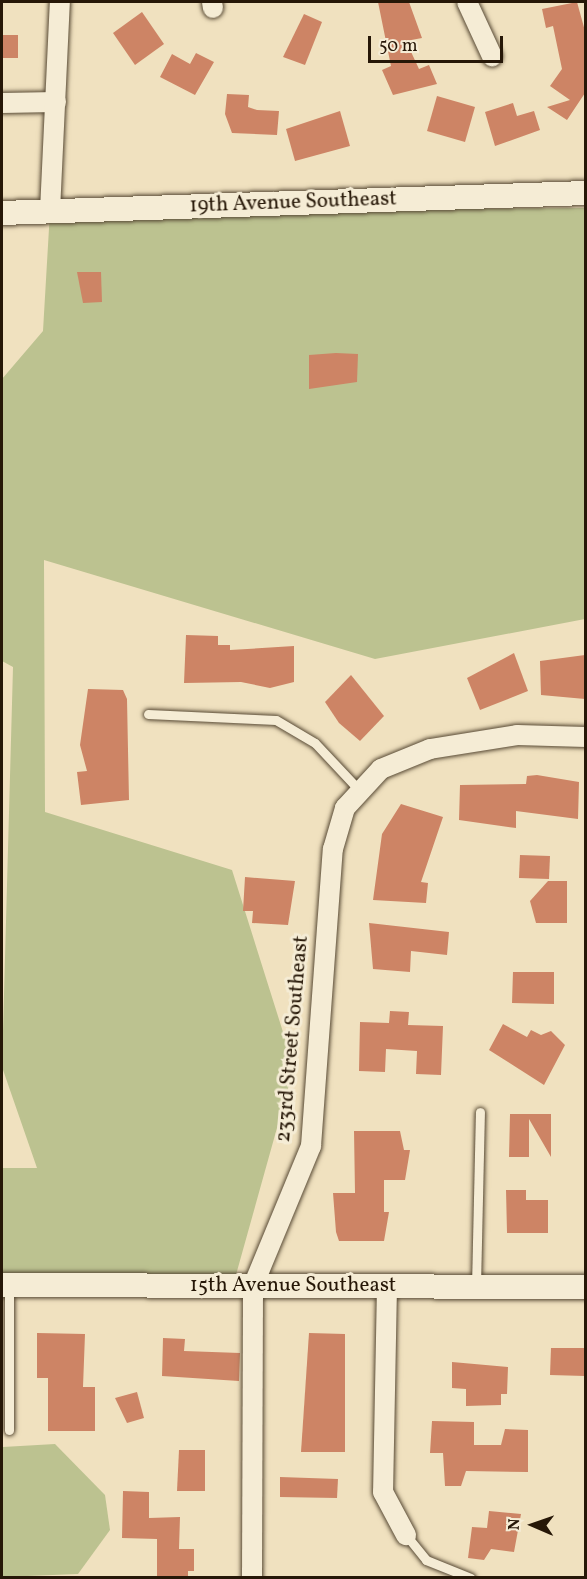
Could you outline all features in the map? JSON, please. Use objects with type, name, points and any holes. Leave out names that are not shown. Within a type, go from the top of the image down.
[{"type":"street","points":[[50,211],[60,2]]},
{"type":"street","points":[[467,2],[492,56]]},
{"type":"street","points":[[2,103],[56,102]]},
{"type":"street","name":"19th Avenue Southeast","points":[[2,213],[585,193]]},
{"type":"street","name":"233rd Street Southeast","points":[[252,1578],[254,1286],[311,1146],[333,849],[345,808],[381,769],[430,749],[517,735],[585,737]]},
{"type":"street","name":"15th Avenue Southeast","points":[[5,1285],[585,1287]]},
{"type":"street","points":[[387,1286],[383,1492],[406,1535]]},
{"type":"lane","points":[[148,714],[276,720],[315,743],[361,792]]},
{"type":"lane","points":[[476,1286],[480,1112]]},
{"type":"lane","points":[[5,1285],[9,1430]]},
{"type":"lane","points":[[406,1535],[426,1560],[471,1578]]},
{"type":"green space","points":[[585,208],[585,619],[375,659],[44,560],[45,812],[232,870],[294,1067],[234,1282],[2,1283],[2,1168],[37,1168],[2,1067],[13,667],[2,661],[2,379],[43,331],[50,211]]},
{"type":"green space","points":[[55,1444],[105,1495],[110,1530],[78,1574],[2,1577],[3,1447]]},
{"type":"building","points":[[378,2],[409,2],[422,38],[406,41],[419,69],[429,65],[437,84],[393,95],[382,70],[391,66]]},
{"type":"building","points":[[577,2],[585,31],[585,93],[567,120],[547,107],[570,100],[550,86],[562,69],[553,26],[546,28],[542,9]]},
{"type":"building","points":[[142,12],[164,44],[135,65],[113,33]]},
{"type":"building","points":[[304,14],[322,22],[305,65],[283,57]]},
{"type":"building","points":[[2,35],[18,35],[18,58],[2,58]]},
{"type":"building","points":[[196,53],[214,62],[195,95],[160,77],[172,54],[190,64]]},
{"type":"building","points":[[227,94],[249,95],[248,107],[257,110],[279,111],[277,135],[232,133],[225,114]]},
{"type":"building","points":[[437,96],[475,107],[465,142],[427,131]]},
{"type":"building","points":[[513,103],[517,116],[534,111],[540,130],[495,146],[485,112]]},
{"type":"building","points":[[340,111],[350,146],[295,161],[286,129]]},
{"type":"building","points":[[77,272],[101,272],[102,302],[83,303]]},
{"type":"building","points":[[358,354],[357,382],[309,389],[309,355]]},
{"type":"building","points":[[186,635],[218,636],[218,645],[230,645],[230,650],[294,646],[294,682],[270,688],[241,682],[184,683]]},
{"type":"building","points":[[514,653],[528,691],[480,710],[467,678]]},
{"type":"building","points":[[585,655],[585,699],[541,695],[540,661]]},
{"type":"building","points":[[351,675],[384,716],[360,741],[339,723],[325,702]]},
{"type":"building","points":[[88,689],[123,690],[127,699],[129,800],[81,805],[77,772],[87,771],[80,745]]},
{"type":"building","points":[[537,775],[579,782],[578,819],[516,811],[516,828],[459,820],[460,785],[526,784],[527,776]]},
{"type":"building","points":[[401,804],[443,817],[421,882],[428,883],[426,903],[373,900],[382,834]]},
{"type":"building","points":[[520,855],[550,856],[549,879],[519,878]]},
{"type":"building","points":[[245,877],[295,881],[288,925],[252,923],[253,911],[243,911]]},
{"type":"building","points":[[548,881],[567,881],[567,923],[536,923],[530,901]]},
{"type":"building","points":[[369,923],[449,932],[447,955],[411,951],[410,972],[373,969]]},
{"type":"building","points":[[513,972],[554,972],[554,1004],[512,1003]]},
{"type":"building","points":[[390,1011],[409,1012],[408,1025],[443,1026],[441,1075],[416,1074],[417,1051],[386,1049],[385,1072],[359,1071],[360,1022],[389,1023]]},
{"type":"building","points":[[503,1024],[527,1037],[531,1030],[541,1035],[551,1031],[565,1045],[544,1085],[489,1050]]},
{"type":"building","points":[[510,1114],[551,1114],[551,1157],[529,1119],[529,1157],[509,1157]]},
{"type":"building","points":[[354,1131],[400,1131],[404,1150],[410,1150],[405,1180],[384,1180],[384,1212],[389,1212],[384,1241],[339,1241],[336,1232],[333,1193],[355,1193]]},
{"type":"building","points":[[506,1190],[526,1190],[526,1200],[548,1200],[548,1233],[507,1233]]},
{"type":"building","points":[[37,1333],[85,1334],[83,1387],[95,1387],[95,1431],[48,1431],[48,1378],[37,1378]]},
{"type":"building","points":[[309,1333],[345,1334],[345,1452],[301,1452]]},
{"type":"building","points":[[163,1338],[185,1339],[184,1351],[240,1353],[239,1381],[162,1376]]},
{"type":"building","points":[[551,1348],[585,1348],[585,1376],[550,1375]]},
{"type":"building","points":[[452,1362],[508,1367],[507,1394],[501,1394],[501,1405],[466,1406],[466,1389],[452,1388]]},
{"type":"building","points":[[137,1392],[144,1418],[127,1423],[115,1398]]},
{"type":"building","points":[[432,1421],[474,1422],[474,1445],[501,1445],[505,1429],[528,1430],[528,1472],[466,1471],[461,1486],[445,1486],[443,1453],[430,1453]]},
{"type":"building","points":[[179,1450],[205,1450],[205,1491],[177,1491]]},
{"type":"building","points":[[280,1477],[338,1479],[337,1498],[280,1497]]},
{"type":"building","points":[[123,1491],[149,1492],[149,1518],[180,1517],[179,1549],[194,1549],[194,1571],[188,1571],[188,1578],[157,1578],[157,1539],[122,1538]]},
{"type":"building","points":[[489,1511],[521,1514],[514,1552],[491,1549],[484,1560],[468,1558],[472,1527],[487,1528]]}]
